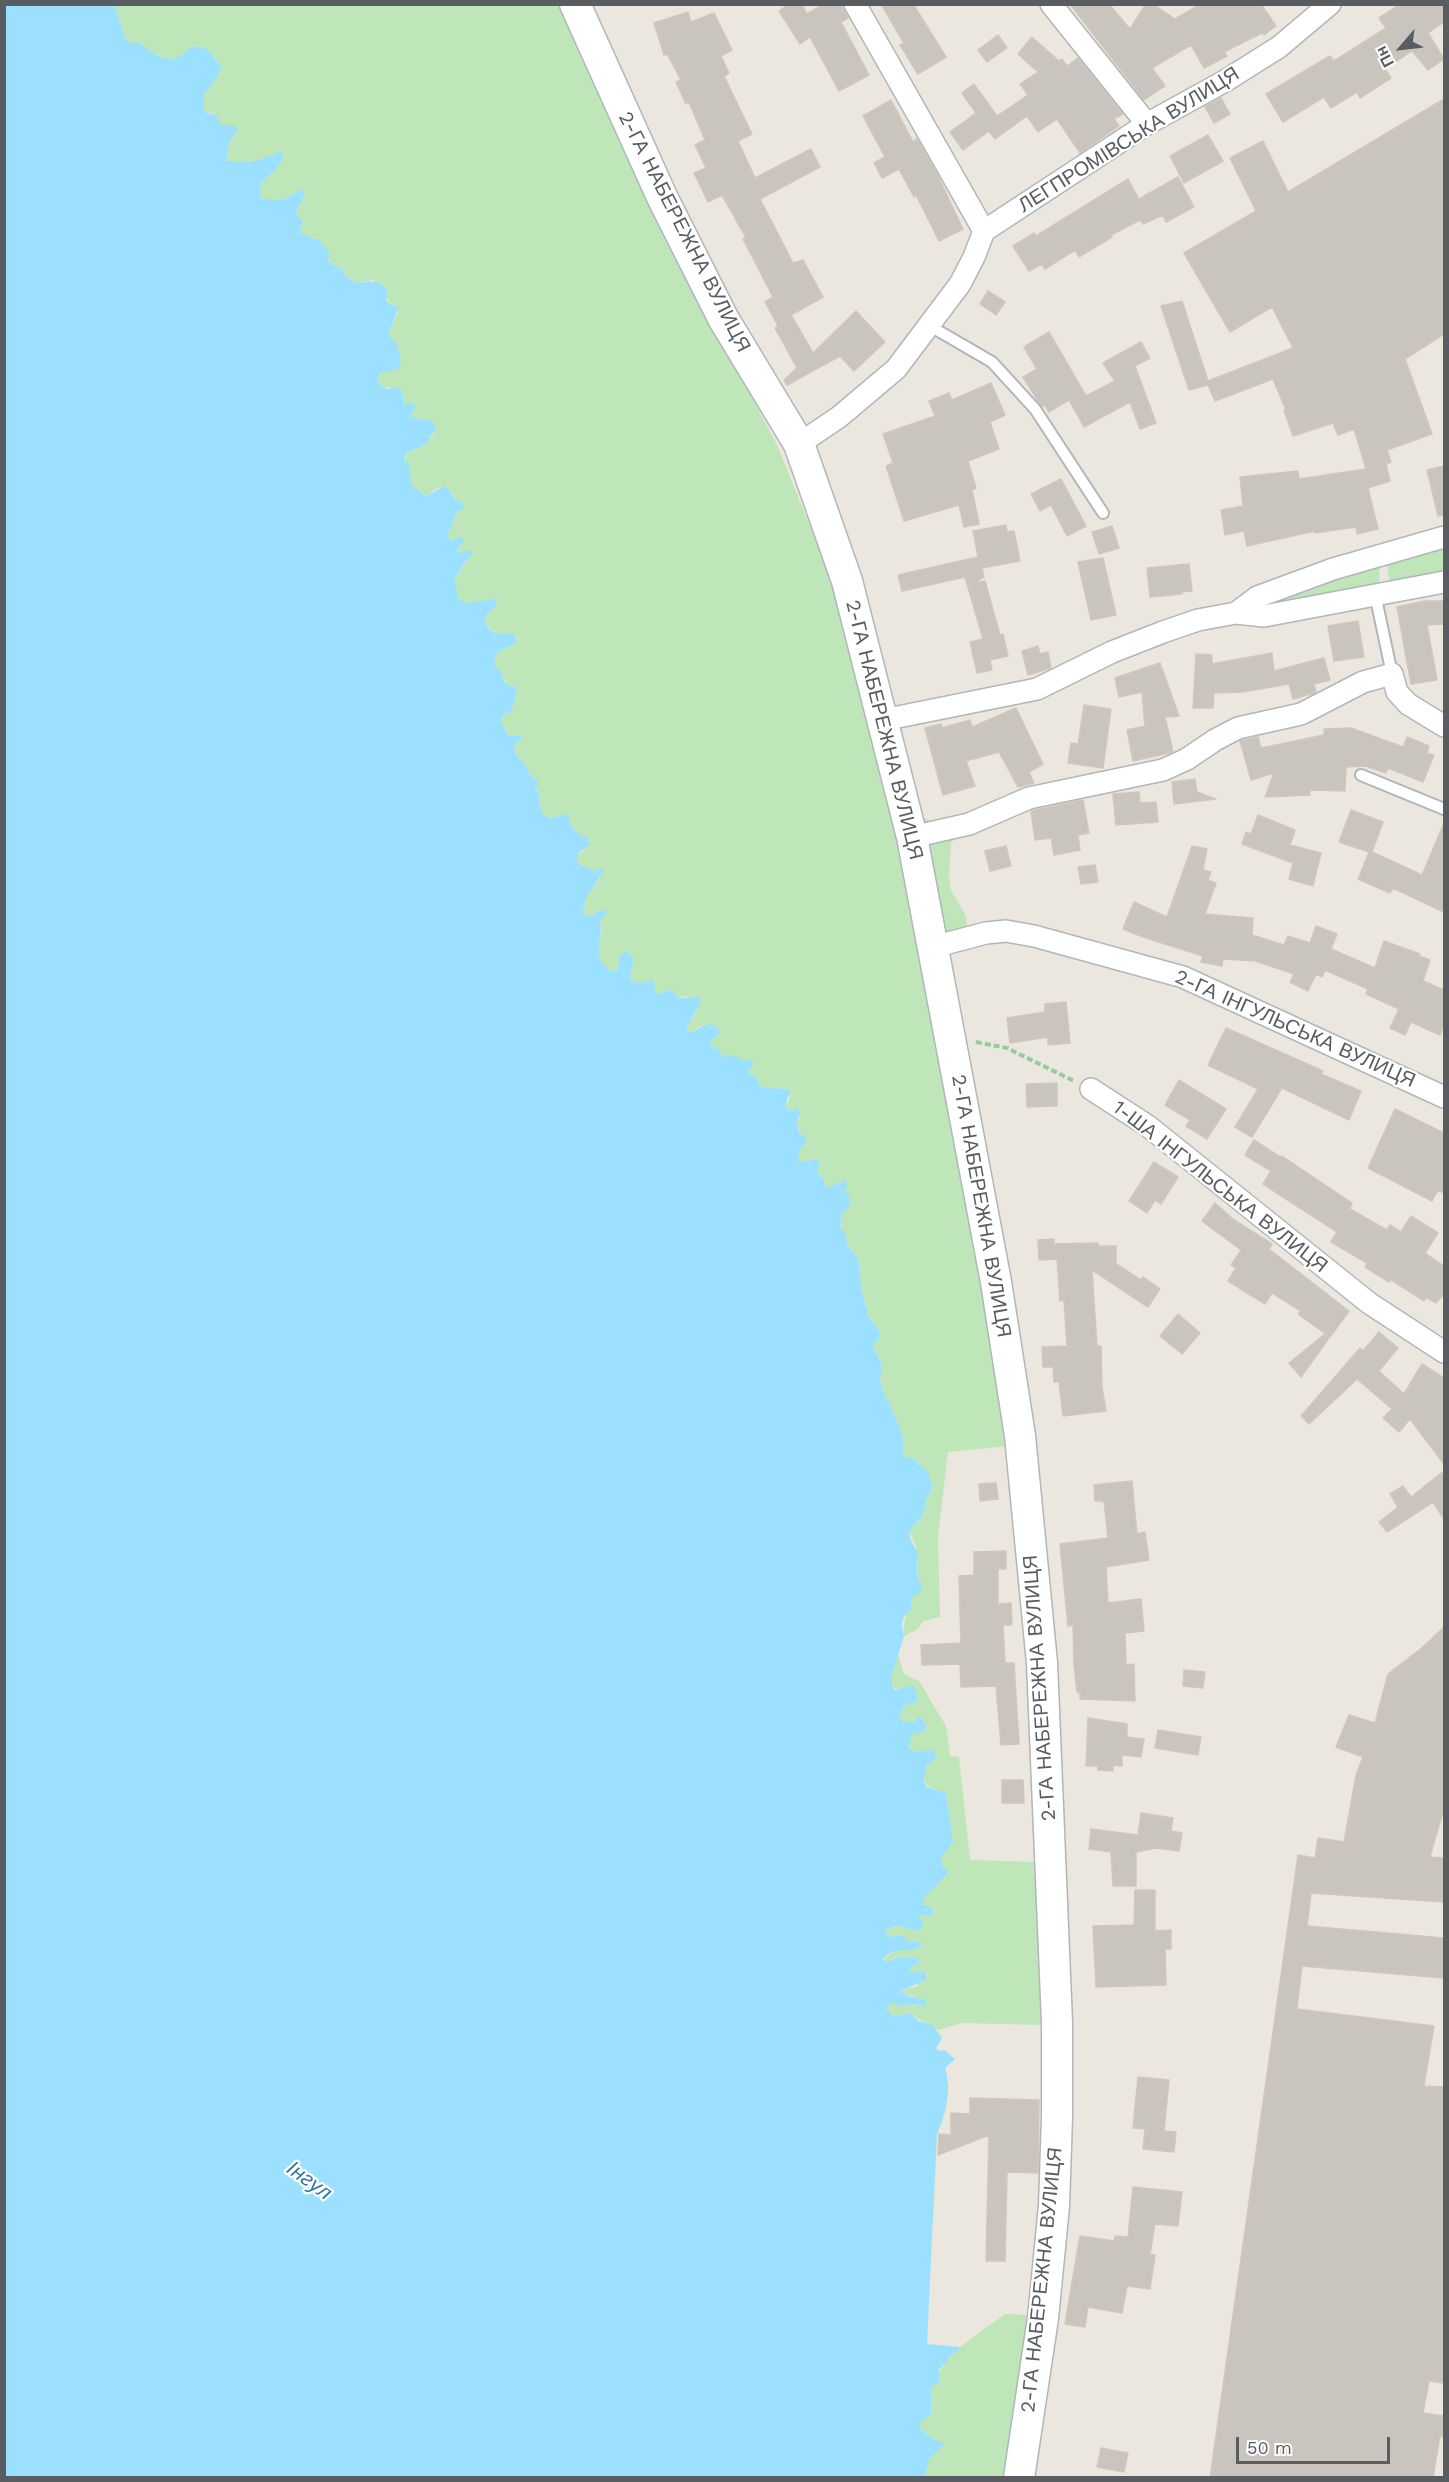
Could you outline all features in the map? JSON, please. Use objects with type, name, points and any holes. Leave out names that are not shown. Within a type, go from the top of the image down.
[{"type":"main road","name":"2-ГА НАБЕРЕЖНА ВУЛИЦЯ","points":[[575,4],[663,199],[723,318],[799,444],[848,581],[912,837],[996,1282],[1020,1436],[1043,1675],[1057,2023],[1058,2117],[1054,2206],[1043,2318],[1019,2478]]},
{"type":"street","points":[[799,444],[839,417],[885,380],[930,326],[964,275],[974,258],[984,231],[855,4]]},
{"type":"street","points":[[1051,4],[1147,124]]},
{"type":"street","name":"ЛЕГПРОМІВСЬКА ВУЛИЦЯ","points":[[984,231],[1147,124],[1225,81],[1279,47],[1330,4]]},
{"type":"street","points":[[1236,613],[1257,597],[1311,577],[1383,553],[1444,537]]},
{"type":"street","points":[[883,720],[1036,689],[1112,652],[1198,620],[1236,613],[1264,616],[1444,582]]},
{"type":"street","points":[[912,837],[969,824],[1029,798],[1162,771],[1187,759],[1238,728],[1301,714],[1363,682],[1392,674],[1397,692],[1408,704],[1444,726]]},
{"type":"street","name":"2-ГА ІНГУЛЬСЬКА ВУЛИЦЯ","points":[[933,946],[986,933],[1006,931],[1034,936],[1183,977],[1444,1097]]},
{"type":"street","name":"1-ША ІНГУЛЬСЬКА ВУЛИЦЯ","points":[[1091,1089],[1148,1126],[1369,1303],[1444,1352]]},
{"type":"lane","points":[[930,326],[992,362],[1035,409],[1103,513]]},
{"type":"lane","points":[[1375,594],[1392,674]]},
{"type":"lane","points":[[1360,775],[1444,809]]},
{"type":"path","name":"1-ША ІНГУЛЬСЬКА ВУЛИЦЯ","points":[[949,1037],[1007,1048],[1091,1089]]},
{"type":"green space","points":[[114,5],[562,5],[715,327],[778,447],[836,591],[900,838],[985,1283],[1008,1446],[948,1452],[938,1537],[940,1617],[923,1621],[918,1629],[904,1636],[906,1616],[911,1598],[915,1595],[918,1566],[917,1549],[909,1532],[923,1515],[926,1500],[933,1486],[928,1473],[916,1459],[902,1455],[902,1437],[880,1381],[882,1367],[873,1346],[877,1342],[879,1330],[869,1317],[862,1291],[858,1257],[847,1245],[846,1234],[840,1227],[842,1214],[848,1208],[843,1180],[831,1187],[825,1186],[817,1174],[815,1159],[801,1162],[797,1160],[799,1150],[805,1144],[797,1125],[800,1118],[786,1108],[791,1092],[788,1089],[761,1087],[748,1073],[749,1068],[742,1061],[723,1057],[711,1047],[711,1042],[715,1038],[701,1026],[690,1032],[686,1028],[697,1011],[687,996],[677,998],[672,989],[656,994],[647,981],[633,982],[630,976],[633,965],[619,958],[618,969],[611,972],[601,964],[597,956],[602,931],[600,922],[605,909],[588,917],[583,912],[586,898],[600,878],[594,871],[578,863],[577,854],[584,851],[569,821],[543,816],[539,805],[540,794],[535,788],[537,779],[531,776],[525,764],[514,752],[515,744],[524,736],[508,735],[501,721],[515,695],[497,669],[494,659],[498,652],[514,645],[492,630],[486,622],[485,616],[494,608],[482,602],[465,603],[458,598],[455,577],[468,560],[459,553],[458,548],[464,541],[447,538],[457,512],[463,508],[448,488],[439,487],[426,496],[411,485],[405,454],[428,443],[429,437],[434,434],[432,421],[410,417],[411,414],[404,403],[402,391],[379,385],[378,376],[398,354],[388,336],[398,312],[373,280],[357,283],[345,276],[343,270],[332,264],[313,239],[300,232],[302,226],[296,215],[305,194],[292,194],[281,200],[260,198],[261,183],[276,169],[279,161],[271,157],[238,163],[227,162],[229,143],[235,136],[227,126],[221,125],[213,113],[204,112],[203,94],[218,76],[222,67],[207,49],[194,46],[172,59],[130,43],[125,37]]},
{"type":"green space","points":[[1444,544],[1444,576],[1390,584],[1387,564]]},
{"type":"green space","points":[[1380,563],[1379,586],[1269,611],[1252,606]]},
{"type":"green space","points":[[917,813],[935,822],[967,818],[951,844],[949,876],[951,890],[966,916],[967,926],[959,935],[946,936],[943,931]]},
{"type":"green space","points":[[898,1654],[904,1674],[919,1681],[946,1726],[950,1756],[959,1757],[970,1860],[1037,1862],[1043,2025],[962,2023],[938,2030],[909,2013],[894,2017],[885,2008],[893,2002],[917,2006],[914,1996],[905,1995],[901,1991],[918,1986],[910,1972],[910,1967],[915,1965],[897,1958],[886,1962],[883,1960],[897,1949],[922,1946],[923,1943],[907,1941],[903,1935],[888,1937],[885,1930],[897,1925],[916,1931],[918,1916],[920,1914],[926,1916],[922,1901],[940,1880],[941,1857],[947,1848],[940,1793],[926,1784],[924,1779],[931,1749],[910,1751],[909,1739],[916,1732],[915,1721],[902,1722],[900,1717],[903,1706],[917,1702],[892,1686],[892,1675]]},
{"type":"green space","points":[[1005,2314],[1027,2315],[1006,2477],[925,2477],[930,2437],[920,2428],[921,2420],[931,2414],[931,2388],[934,2380],[950,2355],[958,2352],[960,2347]]},
{"type":"water","name":"Інгул","points":[[114,4],[125,37],[130,43],[139,42],[157,55],[168,59],[178,57],[194,46],[207,49],[222,67],[204,94],[204,112],[216,115],[221,125],[234,125],[238,130],[229,143],[227,161],[255,160],[280,151],[284,156],[276,169],[261,183],[260,198],[281,200],[303,189],[305,194],[296,214],[303,221],[300,232],[313,239],[319,239],[329,253],[328,260],[343,270],[345,276],[357,283],[380,284],[387,290],[386,300],[399,307],[388,336],[396,342],[401,361],[399,368],[383,371],[378,376],[379,384],[387,389],[399,387],[404,403],[412,403],[416,406],[410,417],[433,421],[436,430],[429,437],[428,443],[405,454],[405,460],[410,467],[411,485],[426,496],[444,486],[454,498],[464,504],[464,508],[457,512],[447,537],[453,540],[462,537],[464,541],[458,548],[459,553],[469,550],[473,552],[455,577],[458,598],[465,603],[495,599],[497,605],[485,616],[488,626],[498,634],[513,633],[516,637],[514,645],[498,652],[494,659],[504,681],[510,686],[515,686],[517,691],[511,712],[505,714],[501,721],[508,735],[524,736],[515,744],[514,752],[525,764],[531,776],[537,779],[538,785],[535,789],[540,794],[539,805],[543,815],[551,818],[567,814],[574,829],[588,838],[590,845],[577,854],[578,863],[594,871],[601,868],[604,871],[586,898],[583,912],[588,917],[605,909],[607,912],[600,922],[600,959],[611,972],[618,969],[619,958],[625,951],[633,956],[630,976],[633,982],[642,983],[653,979],[656,994],[673,989],[677,998],[698,997],[701,1002],[686,1029],[690,1032],[709,1024],[716,1026],[720,1033],[711,1042],[711,1047],[718,1048],[723,1057],[734,1055],[743,1061],[751,1059],[754,1062],[748,1073],[757,1078],[761,1087],[788,1089],[791,1092],[786,1108],[800,1112],[797,1125],[799,1132],[806,1138],[805,1144],[799,1150],[798,1160],[802,1162],[815,1159],[820,1162],[817,1173],[823,1177],[825,1186],[831,1187],[843,1180],[848,1184],[845,1189],[851,1200],[848,1208],[842,1214],[840,1227],[846,1234],[847,1245],[858,1257],[862,1291],[869,1317],[879,1330],[880,1337],[873,1346],[882,1367],[880,1381],[900,1427],[902,1455],[916,1459],[919,1465],[928,1472],[933,1486],[926,1500],[923,1515],[909,1532],[911,1541],[918,1552],[917,1578],[921,1583],[921,1588],[920,1593],[911,1598],[911,1609],[904,1617],[902,1624],[904,1636],[892,1675],[892,1686],[895,1690],[912,1686],[916,1688],[917,1702],[904,1706],[900,1717],[902,1722],[915,1721],[920,1716],[926,1725],[926,1730],[921,1733],[916,1732],[910,1739],[909,1749],[916,1752],[932,1749],[937,1758],[926,1766],[924,1782],[927,1787],[946,1793],[953,1842],[941,1857],[941,1864],[947,1869],[947,1874],[922,1901],[924,1905],[931,1907],[932,1915],[918,1916],[923,1926],[916,1931],[897,1925],[885,1930],[888,1937],[903,1935],[907,1941],[924,1943],[914,1949],[895,1951],[883,1959],[886,1962],[897,1958],[918,1958],[919,1964],[910,1967],[910,1971],[925,1972],[926,1980],[901,1991],[905,1995],[925,2000],[926,2005],[900,2006],[893,2002],[886,2008],[894,2017],[909,2013],[919,2021],[932,2024],[942,2038],[936,2048],[939,2051],[944,2050],[955,2059],[945,2068],[948,2084],[947,2101],[937,2134],[927,2344],[960,2347],[958,2352],[950,2355],[947,2362],[939,2369],[939,2382],[931,2387],[931,2414],[921,2421],[920,2428],[930,2437],[945,2444],[929,2459],[925,2477],[5,2477],[4,5]]},
{"type":"building","points":[[789,4],[801,4],[807,14],[824,4],[841,4],[848,18],[841,22],[869,75],[839,91],[810,37],[800,44],[779,11]]},
{"type":"building","points":[[881,4],[913,4],[946,57],[918,74],[900,45],[904,43]]},
{"type":"building","points":[[1070,4],[1109,4],[1130,29],[1146,4],[1153,4],[1175,19],[1201,4],[1261,4],[1276,26],[1264,35],[1262,33],[1224,52],[1227,56],[1204,68],[1191,45],[1152,68],[1165,86],[1144,100]]},
{"type":"building","points":[[1444,4],[1444,22],[1428,33],[1444,59],[1428,70],[1412,51],[1385,69],[1391,78],[1360,98],[1357,92],[1331,108],[1324,97],[1283,122],[1266,94],[1330,56],[1334,61],[1386,28],[1379,18],[1399,5]]},
{"type":"building","points":[[688,12],[691,22],[714,13],[732,50],[721,56],[729,73],[724,76],[752,134],[738,141],[755,178],[811,149],[820,167],[760,199],[793,263],[803,260],[823,297],[791,315],[813,353],[856,311],[885,342],[854,371],[840,356],[787,385],[784,380],[797,368],[775,328],[778,326],[765,302],[773,297],[743,239],[746,238],[722,195],[708,202],[694,173],[706,168],[695,145],[705,140],[689,102],[686,104],[676,82],[681,80],[667,54],[664,55],[654,23]]},
{"type":"building","points":[[998,35],[1007,48],[987,62],[978,50]]},
{"type":"building","points":[[1032,37],[1059,61],[1062,59],[1067,66],[1078,58],[1123,114],[1114,119],[1119,126],[1080,153],[1057,119],[1038,132],[1027,116],[995,139],[989,131],[963,150],[950,132],[976,113],[962,93],[974,84],[997,116],[1028,95],[1020,84],[1038,72],[1018,54]]},
{"type":"building","points":[[1221,98],[1230,114],[1214,123],[1205,107]]},
{"type":"building","points":[[1444,99],[1444,334],[1405,359],[1432,434],[1387,450],[1391,462],[1386,464],[1390,481],[1368,488],[1378,529],[1357,534],[1356,527],[1315,533],[1315,531],[1247,546],[1244,531],[1225,535],[1221,510],[1243,506],[1240,477],[1298,471],[1299,479],[1366,469],[1354,429],[1338,435],[1333,423],[1293,436],[1284,410],[1286,410],[1273,379],[1215,401],[1208,385],[1189,390],[1161,306],[1182,301],[1208,381],[1293,348],[1272,307],[1230,332],[1184,253],[1256,211],[1230,158],[1263,141],[1288,192]]},
{"type":"building","points":[[891,100],[913,142],[917,139],[936,172],[963,229],[939,241],[916,195],[914,197],[899,169],[882,178],[874,163],[885,157],[863,116]]},
{"type":"building","points":[[1208,135],[1223,161],[1184,183],[1170,156]]},
{"type":"building","points":[[1178,177],[1194,207],[1166,222],[1163,215],[1143,224],[1140,220],[1111,235],[1112,237],[1079,257],[1075,250],[1045,269],[1041,264],[1029,271],[1013,246],[1034,233],[1036,236],[1128,179],[1139,199]]},
{"type":"building","points":[[988,291],[1005,302],[996,315],[980,304]]},
{"type":"building","points":[[1049,332],[1086,396],[1115,381],[1103,363],[1141,342],[1150,358],[1135,366],[1156,423],[1140,429],[1130,402],[1084,427],[1069,400],[1049,412],[1045,405],[1042,407],[1023,377],[1037,369],[1024,347]]},
{"type":"building","points":[[991,383],[1005,415],[990,422],[999,449],[968,461],[976,488],[972,490],[979,524],[964,527],[959,505],[904,521],[886,466],[893,463],[883,434],[935,416],[929,401],[949,393],[952,400]]},
{"type":"building","points":[[1444,466],[1444,515],[1438,516],[1427,470]]},
{"type":"building","points":[[1061,479],[1086,526],[1067,536],[1051,505],[1040,511],[1031,494]]},
{"type":"building","points":[[1006,525],[1007,532],[1014,531],[1020,561],[982,568],[984,577],[972,584],[985,581],[1008,656],[990,660],[992,670],[977,673],[970,642],[983,639],[965,577],[902,591],[898,575],[978,557],[973,531]]},
{"type":"building","points":[[1112,526],[1119,548],[1099,554],[1092,532]]},
{"type":"building","points":[[1103,558],[1116,615],[1091,620],[1078,562]]},
{"type":"building","points":[[1189,564],[1192,591],[1150,597],[1147,568]]},
{"type":"building","points":[[1425,601],[1444,601],[1444,624],[1427,625],[1437,680],[1411,684],[1397,607]]},
{"type":"building","points":[[1358,621],[1364,657],[1334,661],[1328,626]]},
{"type":"building","points":[[1038,646],[1040,654],[1048,652],[1051,668],[1028,675],[1022,651]]},
{"type":"building","points":[[1272,653],[1274,671],[1324,658],[1330,680],[1314,684],[1316,692],[1293,699],[1289,684],[1242,692],[1214,693],[1213,708],[1193,708],[1196,654],[1212,655],[1212,664]]},
{"type":"building","points":[[1160,663],[1179,716],[1165,717],[1173,752],[1133,761],[1127,730],[1145,726],[1142,692],[1119,697],[1115,678]]},
{"type":"building","points":[[1084,705],[1111,709],[1103,768],[1068,763],[1071,743],[1078,744]]},
{"type":"building","points":[[1016,708],[1043,764],[1029,772],[1034,783],[1018,787],[999,752],[966,761],[975,786],[943,795],[925,728],[941,724],[942,728],[970,720],[972,727]]},
{"type":"building","points":[[1351,728],[1403,747],[1407,737],[1429,746],[1427,753],[1434,755],[1423,782],[1388,768],[1386,773],[1365,766],[1346,767],[1345,791],[1310,790],[1310,795],[1265,797],[1274,773],[1251,780],[1240,741],[1258,737],[1261,748],[1324,735],[1324,729]]},
{"type":"building","points":[[1195,779],[1197,792],[1216,799],[1174,804],[1172,782]]},
{"type":"building","points":[[1139,792],[1140,803],[1156,802],[1158,822],[1116,825],[1113,794]]},
{"type":"building","points":[[1083,800],[1089,833],[1078,835],[1080,850],[1054,855],[1051,838],[1035,840],[1031,811]]},
{"type":"building","points":[[1351,810],[1383,822],[1372,852],[1422,875],[1444,823],[1444,912],[1393,888],[1390,893],[1358,879],[1369,852],[1339,842]]},
{"type":"building","points":[[1258,815],[1295,830],[1290,845],[1321,853],[1313,886],[1289,879],[1293,863],[1242,844],[1246,832],[1251,834]]},
{"type":"building","points":[[1006,846],[1011,866],[990,871],[985,851]]},
{"type":"building","points":[[1192,846],[1207,849],[1203,870],[1211,872],[1208,880],[1216,883],[1205,914],[1253,918],[1252,935],[1284,945],[1288,936],[1310,943],[1316,926],[1337,934],[1331,949],[1375,968],[1384,941],[1430,960],[1423,981],[1444,990],[1444,1024],[1440,1035],[1411,1022],[1405,1035],[1390,1028],[1399,1009],[1366,994],[1368,989],[1325,970],[1322,977],[1316,974],[1308,991],[1290,982],[1294,974],[1255,961],[1223,959],[1222,966],[1201,962],[1203,956],[1123,929],[1134,902],[1167,917]]},
{"type":"building","points":[[1095,865],[1098,882],[1081,884],[1078,867]]},
{"type":"building","points":[[1066,1002],[1070,1043],[1048,1045],[1048,1037],[1010,1043],[1007,1018],[1045,1012],[1045,1004]]},
{"type":"building","points":[[1226,1028],[1323,1071],[1321,1074],[1361,1091],[1349,1120],[1282,1088],[1252,1137],[1235,1127],[1258,1089],[1208,1065]]},
{"type":"building","points":[[1179,1080],[1226,1109],[1207,1139],[1186,1126],[1190,1120],[1165,1105]]},
{"type":"building","points":[[1057,1083],[1057,1106],[1027,1107],[1026,1084]]},
{"type":"building","points":[[1395,1109],[1444,1133],[1444,1193],[1438,1190],[1432,1201],[1368,1168]]},
{"type":"building","points":[[1254,1140],[1352,1203],[1350,1209],[1387,1230],[1390,1225],[1401,1232],[1411,1216],[1438,1233],[1425,1253],[1444,1266],[1444,1294],[1436,1303],[1426,1297],[1424,1301],[1390,1279],[1389,1282],[1365,1267],[1367,1263],[1331,1242],[1337,1232],[1263,1184],[1271,1171],[1245,1155]]},
{"type":"building","points":[[1154,1162],[1178,1177],[1161,1204],[1155,1200],[1147,1213],[1129,1201]]},
{"type":"building","points":[[1215,1203],[1234,1220],[1272,1244],[1269,1249],[1349,1311],[1330,1337],[1298,1314],[1301,1311],[1272,1293],[1265,1304],[1228,1281],[1236,1268],[1231,1265],[1241,1250],[1202,1221]]},
{"type":"building","points":[[1054,1239],[1054,1244],[1098,1243],[1099,1246],[1116,1246],[1116,1264],[1141,1280],[1143,1277],[1160,1289],[1148,1307],[1092,1270],[1097,1346],[1101,1346],[1102,1388],[1106,1411],[1063,1416],[1059,1382],[1054,1382],[1053,1367],[1043,1367],[1042,1347],[1067,1346],[1064,1300],[1060,1301],[1057,1259],[1039,1260],[1038,1240]]},
{"type":"building","points":[[1178,1314],[1200,1333],[1182,1354],[1160,1336]]},
{"type":"building","points":[[1379,1332],[1398,1348],[1379,1371],[1404,1394],[1422,1364],[1444,1378],[1444,1464],[1410,1419],[1399,1432],[1383,1418],[1392,1409],[1357,1379],[1309,1424],[1301,1416],[1360,1348],[1363,1351]]},
{"type":"building","points":[[1325,1334],[1329,1338],[1301,1377],[1289,1363]]},
{"type":"building","points":[[1444,1471],[1444,1519],[1433,1502],[1387,1532],[1379,1522],[1398,1507],[1390,1494],[1403,1486],[1411,1497]]},
{"type":"building","points":[[1132,1481],[1137,1534],[1145,1532],[1149,1560],[1106,1567],[1108,1603],[1141,1599],[1144,1631],[1125,1633],[1126,1665],[1134,1664],[1135,1701],[1080,1699],[1074,1664],[1073,1625],[1068,1626],[1060,1544],[1108,1538],[1104,1501],[1095,1501],[1094,1485]]},
{"type":"building","points":[[996,1483],[998,1499],[980,1501],[979,1484]]},
{"type":"building","points":[[1006,1551],[1006,1569],[998,1569],[998,1604],[1011,1603],[1012,1625],[1003,1625],[1005,1663],[1014,1663],[1019,1744],[1001,1745],[996,1686],[961,1687],[960,1664],[922,1665],[921,1645],[961,1643],[959,1576],[974,1575],[974,1552]]},
{"type":"building","points":[[1444,1627],[1444,1808],[1430,1857],[1444,1858],[1444,1902],[1311,1893],[1307,1926],[1444,1938],[1444,1978],[1302,1966],[1297,2009],[1434,2026],[1424,2086],[1444,2087],[1444,2383],[1429,2381],[1423,2413],[1444,2416],[1444,2437],[1440,2436],[1433,2478],[1210,2478],[1298,1855],[1315,1858],[1318,1838],[1344,1842],[1356,1775],[1363,1757],[1336,1747],[1349,1715],[1375,1723],[1388,1674],[1423,1647]]},
{"type":"building","points":[[1184,1670],[1205,1672],[1203,1688],[1183,1686]]},
{"type":"building","points":[[1088,1718],[1127,1724],[1127,1737],[1144,1739],[1141,1757],[1122,1755],[1122,1766],[1113,1765],[1113,1771],[1098,1770],[1098,1766],[1086,1766]]},
{"type":"building","points":[[1158,1730],[1201,1737],[1198,1755],[1155,1748]]},
{"type":"building","points":[[1002,1780],[1023,1780],[1024,1803],[1002,1803]]},
{"type":"building","points":[[1141,1813],[1173,1818],[1171,1831],[1182,1833],[1179,1851],[1157,1848],[1136,1852],[1136,1886],[1113,1886],[1111,1852],[1089,1849],[1091,1829],[1138,1835]]},
{"type":"building","points":[[1135,1890],[1155,1890],[1155,1931],[1171,1930],[1171,1949],[1165,1949],[1166,1985],[1096,1987],[1093,1926],[1134,1925]]},
{"type":"building","points":[[1138,2077],[1169,2080],[1164,2131],[1176,2132],[1174,2152],[1143,2149],[1145,2129],[1133,2128]]},
{"type":"building","points":[[970,2098],[1039,2100],[1038,2173],[1007,2172],[1005,2261],[986,2261],[989,2135],[938,2155],[939,2134],[951,2135],[951,2113],[970,2114]]},
{"type":"building","points":[[1133,2187],[1182,2192],[1178,2226],[1155,2224],[1150,2254],[1155,2255],[1150,2289],[1127,2286],[1122,2313],[1088,2307],[1085,2327],[1065,2324],[1080,2236],[1114,2241],[1115,2236],[1128,2237]]},
{"type":"building","points":[[1101,2448],[1128,2453],[1124,2472],[1097,2467]]}]
